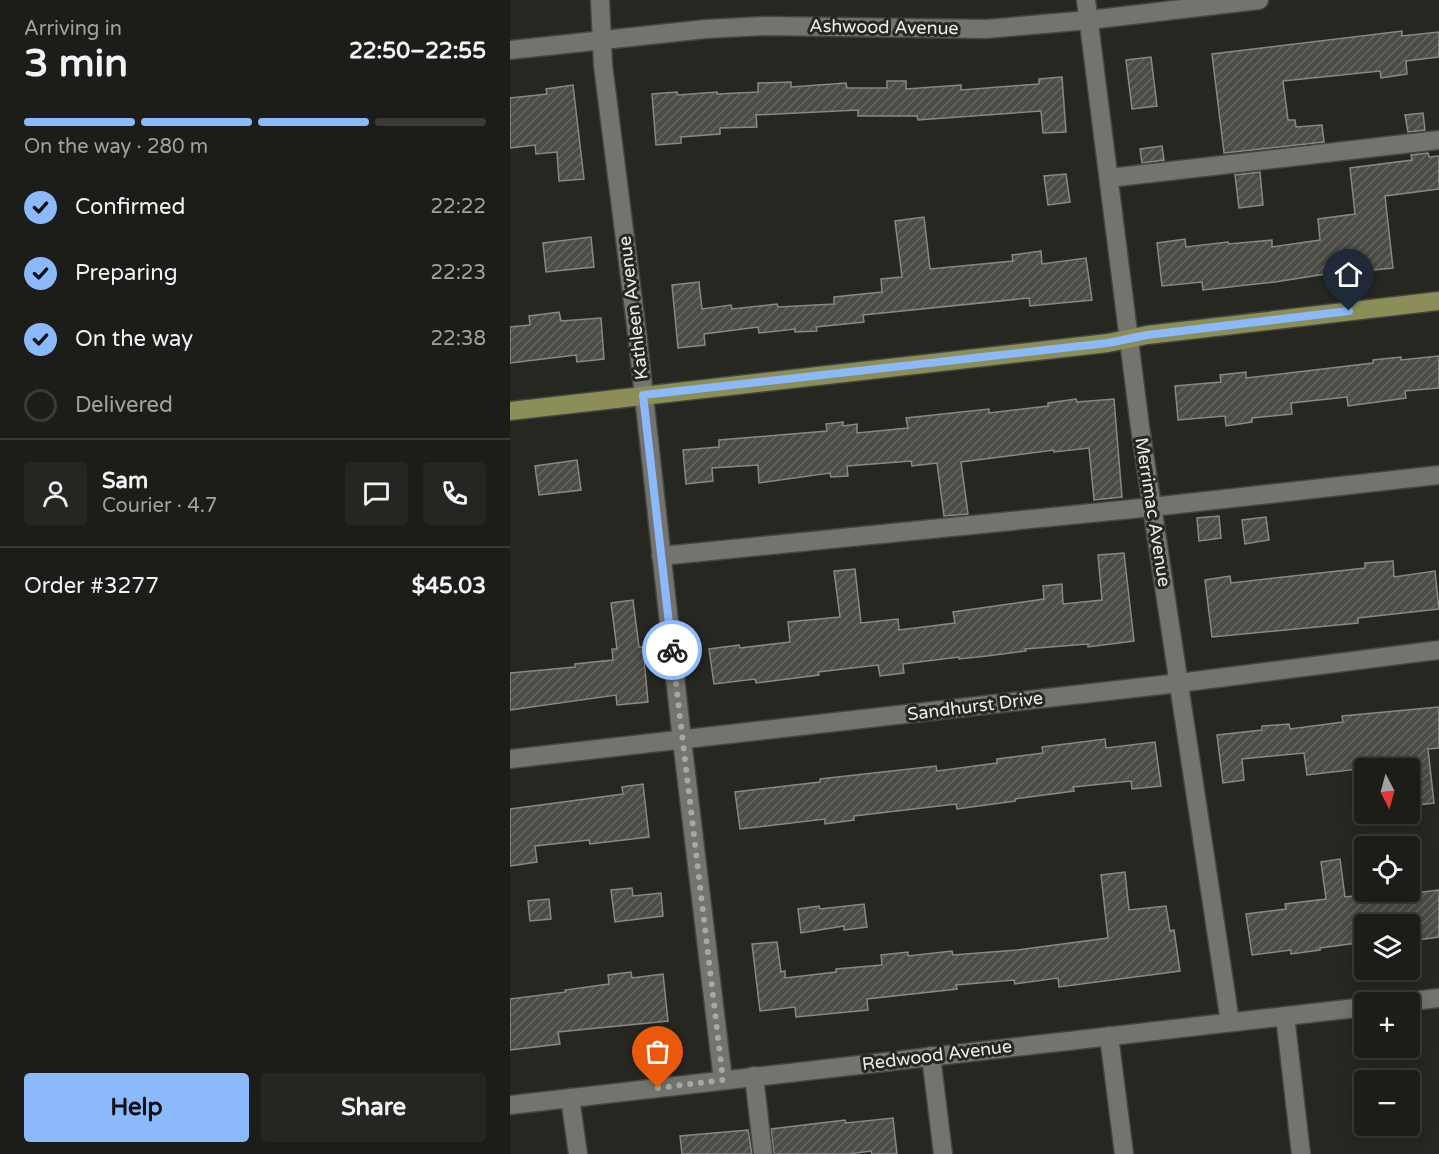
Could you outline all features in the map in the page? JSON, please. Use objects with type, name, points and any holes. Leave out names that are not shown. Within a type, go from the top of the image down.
[{"type":"main road","points":[[510,411],[1108,343],[1147,335],[1439,301]]},
{"type":"street","name":"Kathleen Avenue","points":[[600,0],[604,77],[723,1080]]},
{"type":"street","name":"Merrimac Avenue","points":[[1086,0],[1152,507],[1230,1022]]},
{"type":"street","name":"Ashwood Avenue","points":[[510,50],[706,29],[765,26],[986,29],[1089,20],[1259,0]]},
{"type":"street","points":[[1109,178],[1439,140]]},
{"type":"street","points":[[662,556],[1152,507],[1439,475]]},
{"type":"street","name":"Sandhurst Drive","points":[[510,759],[1179,683],[1439,650]]},
{"type":"street","points":[[1420,1000],[1439,998]]},
{"type":"street","name":"Redwood Avenue","points":[[510,1105],[1354,1008]]},
{"type":"street","points":[[1285,1016],[1301,1154]]},
{"type":"street","points":[[1109,1036],[1124,1154]]},
{"type":"street","points":[[931,1056],[943,1154]]},
{"type":"street","points":[[754,1076],[763,1154]]},
{"type":"street","points":[[570,1098],[578,1154]]},
{"type":"building","points":[[1402,31],[1402,36],[1439,32],[1439,57],[1406,61],[1407,74],[1381,78],[1380,71],[1283,81],[1288,120],[1295,120],[1296,127],[1322,125],[1324,142],[1224,153],[1212,54]]},
{"type":"building","points":[[1151,57],[1157,106],[1132,109],[1126,60]]},
{"type":"building","points":[[1062,77],[1066,132],[1043,133],[1041,111],[918,120],[917,116],[858,116],[858,110],[756,115],[757,127],[720,128],[720,134],[681,137],[681,143],[656,145],[652,94],[758,92],[758,83],[791,82],[791,87],[846,83],[847,88],[887,88],[887,81],[906,81],[906,89],[961,85],[961,90],[1039,84],[1039,79]]},
{"type":"building","points":[[573,85],[584,179],[559,181],[557,152],[536,154],[535,145],[510,148],[510,98],[547,94],[546,89]]},
{"type":"building","points":[[1423,113],[1425,130],[1408,132],[1405,115]]},
{"type":"building","points":[[1162,146],[1164,160],[1142,163],[1140,149]]},
{"type":"building","points":[[1428,153],[1429,157],[1439,156],[1439,189],[1385,196],[1393,268],[1364,271],[1364,268],[1275,282],[1203,290],[1202,282],[1162,286],[1157,243],[1185,239],[1186,247],[1272,240],[1272,247],[1320,240],[1318,219],[1355,214],[1350,168],[1412,160],[1411,155]]},
{"type":"building","points":[[1260,172],[1263,205],[1239,208],[1235,175]]},
{"type":"building","points":[[1066,174],[1070,202],[1048,205],[1044,176]]},
{"type":"building","points":[[924,217],[930,269],[1013,261],[1012,255],[1041,251],[1042,264],[1086,258],[1092,300],[1030,306],[1029,298],[863,315],[864,322],[816,327],[817,331],[795,332],[795,329],[759,333],[758,327],[704,334],[705,345],[678,348],[672,285],[699,282],[702,309],[731,305],[732,309],[777,304],[778,307],[834,304],[834,297],[882,292],[881,279],[902,277],[895,221]]},
{"type":"building","points":[[591,237],[594,267],[546,272],[543,243]]},
{"type":"building","points":[[559,312],[561,321],[601,318],[604,359],[577,362],[576,355],[510,363],[510,327],[530,325],[529,316]]},
{"type":"building","points":[[1439,356],[1439,388],[1405,391],[1406,398],[1348,406],[1347,397],[1291,403],[1292,414],[1252,418],[1252,422],[1226,426],[1225,416],[1178,420],[1175,386],[1221,382],[1220,375],[1246,372],[1246,378],[1373,363],[1373,360]]},
{"type":"building","points":[[1076,399],[1077,402],[1114,399],[1122,497],[1094,500],[1089,448],[1054,452],[1054,450],[961,462],[968,514],[944,516],[937,463],[912,466],[911,461],[847,466],[848,476],[831,477],[830,473],[759,483],[758,465],[712,468],[713,481],[686,484],[683,450],[719,447],[719,440],[827,431],[826,424],[843,422],[843,426],[857,424],[857,433],[908,428],[906,418],[989,409],[989,413],[1048,406],[1048,403]]},
{"type":"building","points":[[577,460],[581,490],[539,495],[535,466]]},
{"type":"building","points":[[1219,516],[1221,538],[1199,541],[1197,518]]},
{"type":"building","points":[[1266,517],[1269,540],[1245,544],[1242,520]]},
{"type":"building","points":[[1124,553],[1134,641],[1088,647],[1088,644],[1025,649],[1026,651],[987,656],[903,664],[904,673],[880,676],[878,665],[818,672],[819,675],[756,683],[755,679],[714,684],[709,649],[790,642],[788,622],[840,617],[834,571],[855,569],[861,623],[898,619],[899,630],[955,623],[953,612],[1044,599],[1043,586],[1062,584],[1063,604],[1102,600],[1098,555]]},
{"type":"building","points":[[1393,561],[1394,577],[1435,571],[1439,609],[1358,618],[1358,623],[1212,637],[1205,580],[1230,576],[1231,583],[1365,568],[1365,563]]},
{"type":"building","points":[[633,600],[639,647],[643,647],[648,702],[617,705],[616,695],[510,710],[510,673],[575,667],[575,664],[613,660],[612,649],[617,649],[611,603]]},
{"type":"building","points":[[1439,707],[1439,748],[1428,749],[1434,803],[1420,805],[1420,758],[1354,758],[1354,770],[1307,775],[1304,753],[1242,759],[1244,780],[1223,783],[1217,735],[1262,730],[1262,726],[1289,724],[1290,729],[1343,722],[1342,716]]},
{"type":"building","points":[[1105,739],[1106,748],[1155,742],[1161,786],[1132,789],[1131,781],[1073,787],[1074,791],[957,809],[956,804],[854,816],[854,820],[825,824],[825,819],[740,829],[735,792],[820,782],[820,779],[936,766],[937,771],[997,763],[997,759],[1043,753],[1042,747]]},
{"type":"building","points":[[643,784],[649,837],[590,844],[589,840],[535,846],[537,862],[510,866],[510,809],[623,794],[622,787]]},
{"type":"building","points":[[1340,859],[1345,897],[1354,896],[1354,902],[1420,902],[1420,892],[1439,890],[1439,937],[1420,940],[1420,914],[1354,914],[1354,943],[1291,954],[1291,950],[1252,955],[1246,914],[1286,909],[1285,904],[1326,899],[1321,862]]},
{"type":"building","points":[[1125,872],[1129,910],[1166,906],[1170,931],[1174,930],[1180,971],[1059,987],[1058,978],[1015,984],[1014,980],[956,985],[957,989],[867,999],[868,1010],[796,1017],[795,1007],[760,1011],[752,944],[777,942],[781,972],[785,971],[785,978],[836,972],[836,969],[882,965],[881,955],[908,952],[908,956],[952,951],[953,955],[1017,950],[1108,938],[1101,875]]},
{"type":"building","points":[[632,888],[633,896],[661,893],[663,916],[615,922],[611,890]]},
{"type":"building","points":[[549,899],[551,919],[530,921],[528,901]]},
{"type":"building","points":[[864,904],[867,927],[844,930],[844,926],[801,933],[798,909]]},
{"type":"building","points":[[631,972],[632,978],[663,974],[668,1021],[558,1032],[560,1044],[510,1050],[510,999],[609,984],[608,975]]},
{"type":"building","points":[[893,1118],[897,1154],[872,1154],[871,1151],[849,1154],[774,1154],[771,1129],[845,1120],[846,1123]]},
{"type":"building","points":[[748,1130],[752,1154],[682,1154],[680,1136]]},
{"type":"way so far","points":[[658,1088],[723,1080],[672,650]]},
{"type":"route","points":[[672,650],[643,395],[1108,343],[1147,335],[1349,311]]}]
